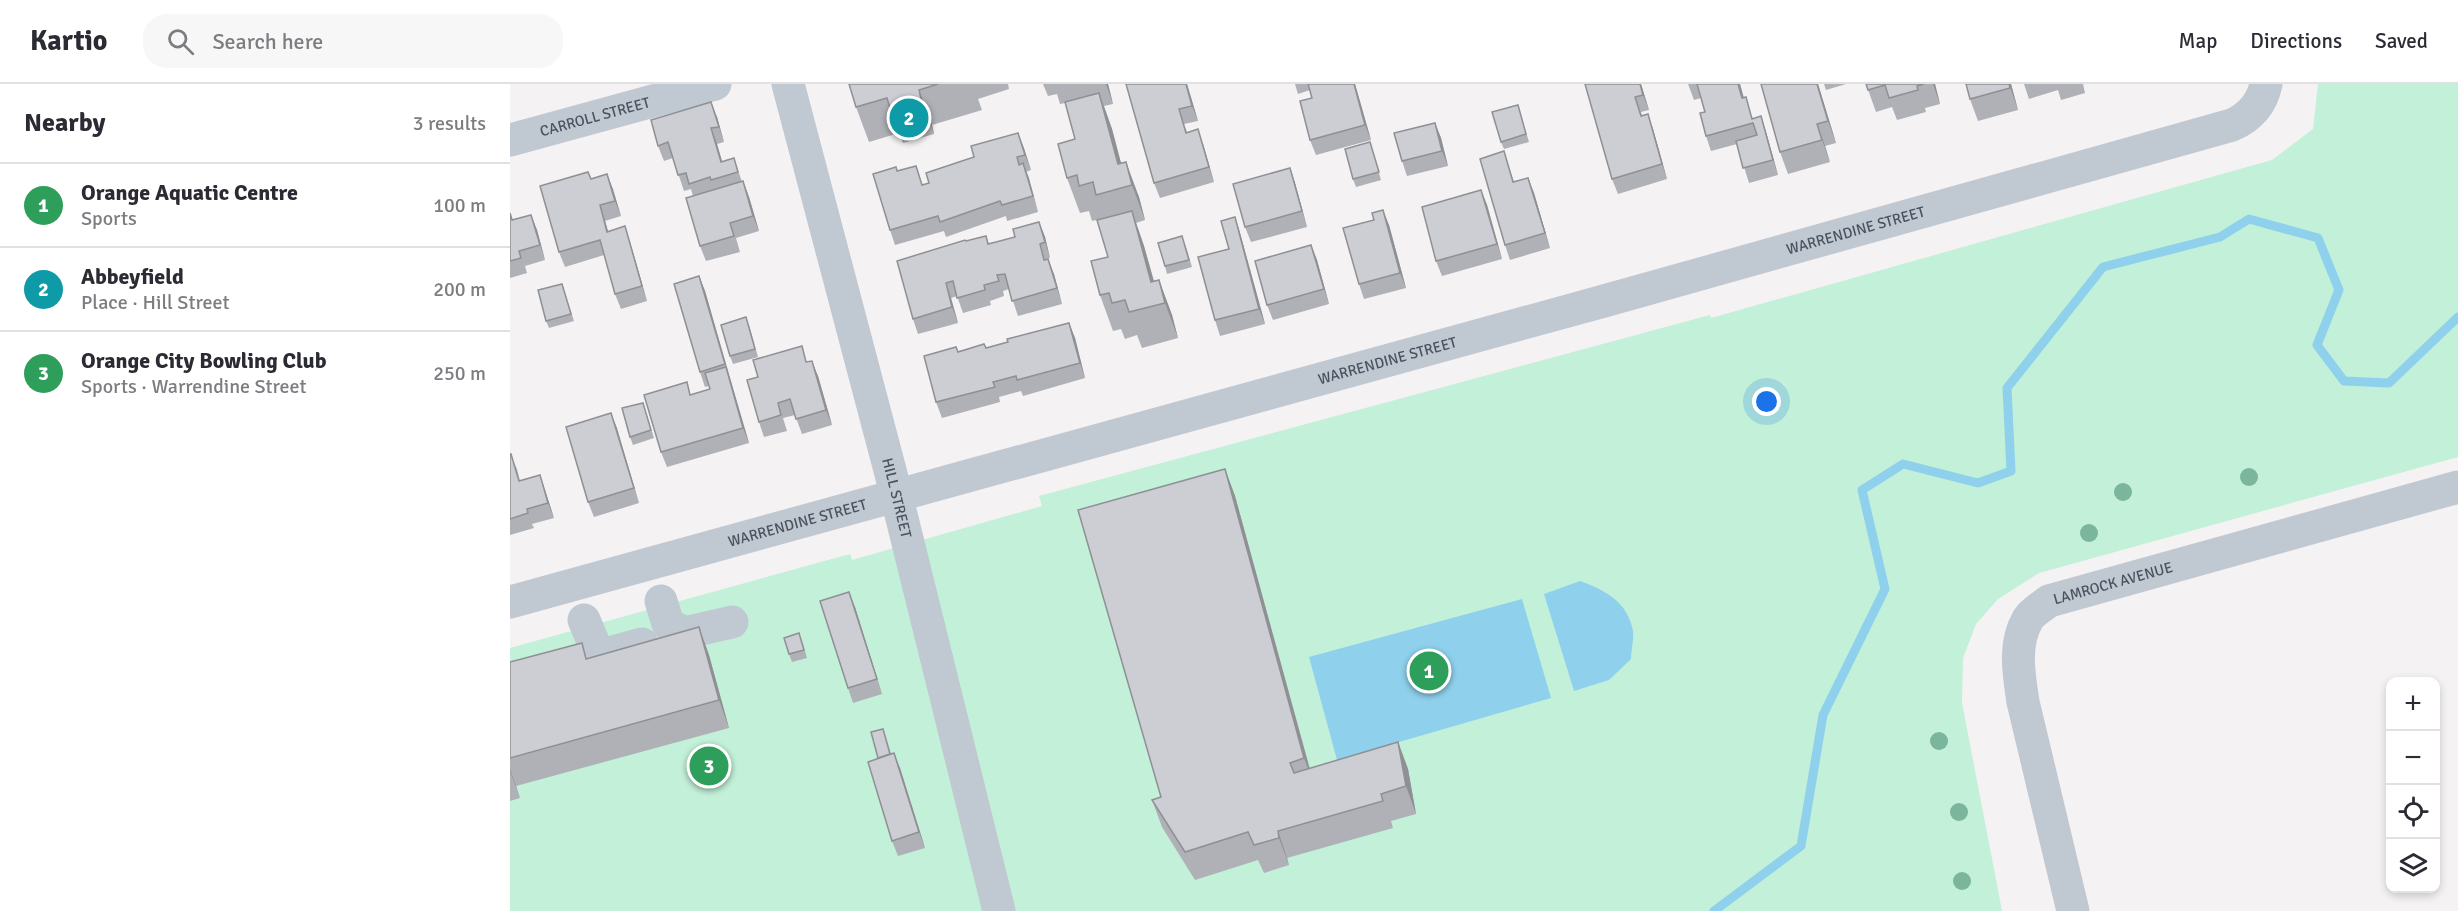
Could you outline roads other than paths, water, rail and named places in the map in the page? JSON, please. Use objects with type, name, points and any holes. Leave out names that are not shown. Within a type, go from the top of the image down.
[{"type":"street","name":"CARROLL STREET","points":[[510,140],[715,84]]},
{"type":"street","name":"HILL STREET","points":[[788,84],[896,496],[999,911]]},
{"type":"street","name":"WARRENDINE STREET","points":[[510,602],[2232,125],[2250,114],[2263,94]]},
{"type":"street","name":"LAMROCK AVENUE","points":[[2073,911],[2022,702],[2017,667],[2020,641],[2028,618],[2049,601],[2458,487]]},
{"type":"street","points":[[661,601],[668,624],[684,633]]},
{"type":"street","points":[[584,620],[598,656],[732,622]]},
{"type":"water","points":[[1580,581],[1606,593],[1621,605],[1630,621],[1633,638],[1631,659],[1609,680],[1574,691],[1544,594]]},
{"type":"water","points":[[1522,599],[1551,698],[1337,760],[1309,657]]},
{"type":"waterway","points":[[1714,911],[1801,846],[1823,715],[1885,589],[1862,490],[1903,464],[1978,483],[2011,471],[2007,388],[2103,267],[2220,237],[2249,219],[2318,238],[2339,290],[2317,345],[2344,381],[2389,383],[2458,317]]},
{"type":"place","name":"Abbeyfield","points":[[909,118]]},
{"type":"place","name":"Orange Aquatic Centre","points":[[1429,671]]},
{"type":"place","name":"Orange City Bowling Club","points":[[709,766]]}]
